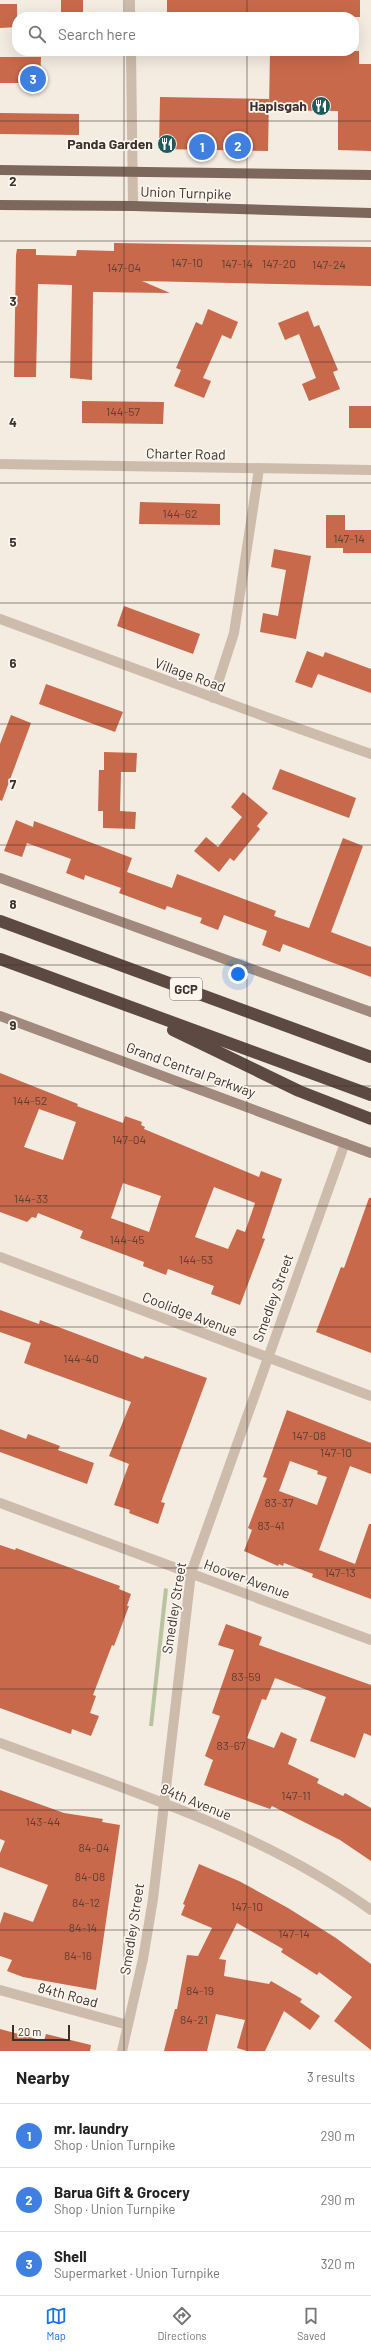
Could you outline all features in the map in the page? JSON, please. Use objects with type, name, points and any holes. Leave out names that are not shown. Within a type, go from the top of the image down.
[{"type":"highway","name":"GCP","points":[[0,921],[371,1057]]},
{"type":"highway","name":"GCP","points":[[0,959],[371,1095]]},
{"type":"highway","points":[[110,1000],[299,1091],[371,1119]]},
{"type":"main road","name":"Union Turnpike","points":[[0,170],[371,176]]},
{"type":"main road","name":"Union Turnpike","points":[[0,205],[133,206],[371,213]]},
{"type":"main road","points":[[0,878],[371,1012]]},
{"type":"main road","name":"Grand Central Parkway","points":[[0,1016],[371,1153]]},
{"type":"street","points":[[130,0],[130,12]]},
{"type":"street","points":[[131,56],[133,206]]},
{"type":"street","name":"Charter Road","points":[[0,464],[371,470]]},
{"type":"street","points":[[214,698],[234,633],[259,469]]},
{"type":"street","name":"Village Road","points":[[0,619],[371,754]]},
{"type":"street","name":"Smedley Street","points":[[122,2051],[153,1899],[190,1573],[344,1143]]},
{"type":"street","name":"Coolidge Avenue","points":[[0,1256],[266,1358],[371,1396]]},
{"type":"street","name":"Hoover Avenue","points":[[0,1503],[371,1640]]},
{"type":"street","name":"84th Avenue","points":[[0,1743],[163,1804],[267,1847],[312,1872],[371,1910]]},
{"type":"street","name":"84th Road","points":[[0,1990],[128,2025]]},
{"type":"green space","points":[[164,1588],[168,1589],[153,1726],[149,1726]]},
{"type":"building","points":[[61,0],[83,0],[83,12],[61,12]]},
{"type":"building","points":[[167,0],[360,0],[360,17],[359,12],[167,12]]},
{"type":"building","points":[[0,4],[17,4],[17,12],[12,12],[12,27],[0,28]]},
{"type":"building","points":[[270,56],[359,56],[359,64],[371,64],[371,151],[338,150],[338,111],[269,110]]},
{"type":"building","points":[[0,57],[41,57],[40,83],[0,83]]},
{"type":"building","points":[[160,97],[269,99],[268,151],[159,149]]},
{"type":"building","points":[[0,113],[79,114],[79,135],[0,134]]},
{"type":"building","points":[[114,243],[371,247],[371,286],[142,281],[170,293],[93,292],[92,380],[70,378],[72,285],[38,284],[36,377],[14,377],[17,249],[36,249],[36,255],[76,256],[77,250],[114,251]]},
{"type":"building","points":[[208,309],[238,322],[231,339],[222,335],[203,378],[211,381],[204,398],[174,386],[181,370],[176,368],[196,322],[202,325]]},
{"type":"building","points":[[308,311],[314,327],[319,325],[338,370],[333,372],[340,389],[309,401],[302,384],[316,378],[299,334],[285,340],[278,323]]},
{"type":"building","points":[[82,401],[164,402],[163,424],[82,423]]},
{"type":"building","points":[[349,406],[371,406],[371,428],[349,428]]},
{"type":"building","points":[[140,502],[220,504],[220,525],[139,524]]},
{"type":"building","points":[[326,515],[345,515],[345,530],[371,530],[371,553],[343,553],[343,548],[326,548]]},
{"type":"building","points":[[274,549],[311,556],[296,639],[260,632],[263,613],[278,616],[286,570],[271,567]]},
{"type":"building","points":[[124,606],[200,634],[193,654],[117,626]]},
{"type":"building","points":[[307,651],[323,657],[325,652],[371,669],[371,693],[318,674],[312,688],[295,682]]},
{"type":"building","points":[[46,684],[123,712],[115,732],[39,704]]},
{"type":"building","points":[[11,715],[31,723],[2,801],[0,800],[0,744]]},
{"type":"building","points":[[104,752],[137,753],[136,772],[121,772],[120,811],[136,812],[135,829],[103,828],[103,811],[98,811],[99,770],[104,770]]},
{"type":"building","points":[[280,769],[356,798],[349,818],[272,789]]},
{"type":"building","points":[[243,792],[268,813],[257,826],[260,829],[234,861],[230,858],[219,872],[194,851],[206,837],[218,847],[242,817],[231,807]]},
{"type":"building","points":[[16,820],[33,827],[34,821],[132,858],[127,872],[172,888],[177,874],[276,911],[274,916],[309,928],[343,838],[363,846],[331,932],[371,947],[371,977],[283,944],[280,952],[262,945],[267,931],[224,915],[218,930],[200,923],[202,918],[167,906],[165,910],[119,893],[121,888],[85,875],[84,880],[66,873],[71,859],[27,843],[22,857],[4,851]]},
{"type":"building","points":[[0,1073],[78,1104],[77,1106],[123,1123],[125,1116],[142,1122],[141,1125],[145,1127],[144,1129],[259,1177],[261,1171],[282,1179],[262,1238],[265,1239],[240,1305],[211,1294],[214,1286],[168,1269],[166,1275],[143,1266],[144,1262],[80,1238],[83,1231],[38,1213],[36,1218],[32,1217],[27,1222],[0,1212]],"holes":[[[39,1109],[76,1122],[63,1160],[24,1147]],[[123,1183],[161,1196],[149,1232],[111,1218]],[[214,1187],[255,1203],[245,1232],[237,1229],[228,1249],[195,1237]]]},
{"type":"building","points":[[369,1198],[371,1198],[371,1353],[316,1332],[341,1267],[344,1268]]},
{"type":"building","points":[[0,1310],[39,1324],[40,1320],[143,1359],[145,1356],[207,1378],[161,1502],[165,1503],[158,1524],[129,1513],[130,1510],[114,1505],[129,1464],[109,1456],[131,1402],[24,1363],[31,1343],[0,1332]]},
{"type":"building","points":[[287,1410],[371,1443],[371,1474],[350,1466],[319,1550],[355,1564],[369,1524],[371,1524],[371,1599],[312,1577],[313,1574],[284,1563],[283,1566],[279,1564],[278,1566],[244,1551],[252,1530],[248,1528],[267,1478],[263,1477]],"holes":[[[290,1461],[318,1471],[317,1474],[327,1477],[317,1505],[279,1491]]]},
{"type":"building","points":[[0,1429],[26,1439],[28,1434],[60,1446],[58,1450],[94,1463],[87,1484],[0,1452]]},
{"type":"building","points":[[0,1545],[15,1550],[16,1548],[120,1586],[119,1589],[131,1594],[127,1606],[129,1606],[114,1646],[112,1645],[93,1695],[96,1696],[90,1713],[99,1716],[91,1736],[72,1729],[71,1734],[0,1708]]},
{"type":"building","points":[[226,1624],[262,1637],[259,1645],[371,1685],[371,1736],[364,1733],[355,1758],[310,1741],[326,1697],[275,1678],[266,1700],[262,1699],[247,1738],[274,1748],[281,1732],[297,1739],[288,1764],[319,1779],[317,1783],[343,1796],[345,1793],[371,1808],[371,1861],[340,1840],[272,1806],[270,1809],[204,1785],[213,1760],[205,1756],[220,1716],[212,1713],[234,1650],[218,1645]]},
{"type":"building","points":[[0,1790],[64,1813],[103,1819],[102,1822],[120,1825],[96,1990],[23,1977],[7,1971],[12,1960],[0,1956],[0,1924],[4,1912],[33,1922],[48,1885],[0,1867],[0,1853],[5,1841],[0,1839]]},
{"type":"building","points":[[199,1864],[239,1881],[288,1908],[336,1938],[371,1964],[371,2050],[334,2021],[352,1997],[319,1972],[317,1975],[281,1952],[283,1949],[237,1923],[219,1959],[226,1960],[224,1976],[269,1984],[271,1981],[302,1999],[300,2002],[320,2016],[310,2030],[284,2011],[265,2051],[247,2051],[237,2048],[245,2020],[216,2014],[207,2051],[164,2051],[175,2009],[177,2009],[187,1955],[198,1956],[212,1928],[181,1915],[185,1905],[183,1904]]},
{"type":"building","points":[[0,2029],[44,2041],[46,2034],[91,2045],[90,2051],[0,2051]]},
{"type":"place","name":"Shell","points":[[33,79]]},
{"type":"place","name":"Hapisgah","points":[[321,106]]},
{"type":"place","name":"Panda Garden","points":[[167,144]]},
{"type":"place","name":"Barua Gift & Grocery","points":[[238,146]]},
{"type":"place","name":"mr. laundry","points":[[202,147]]}]
